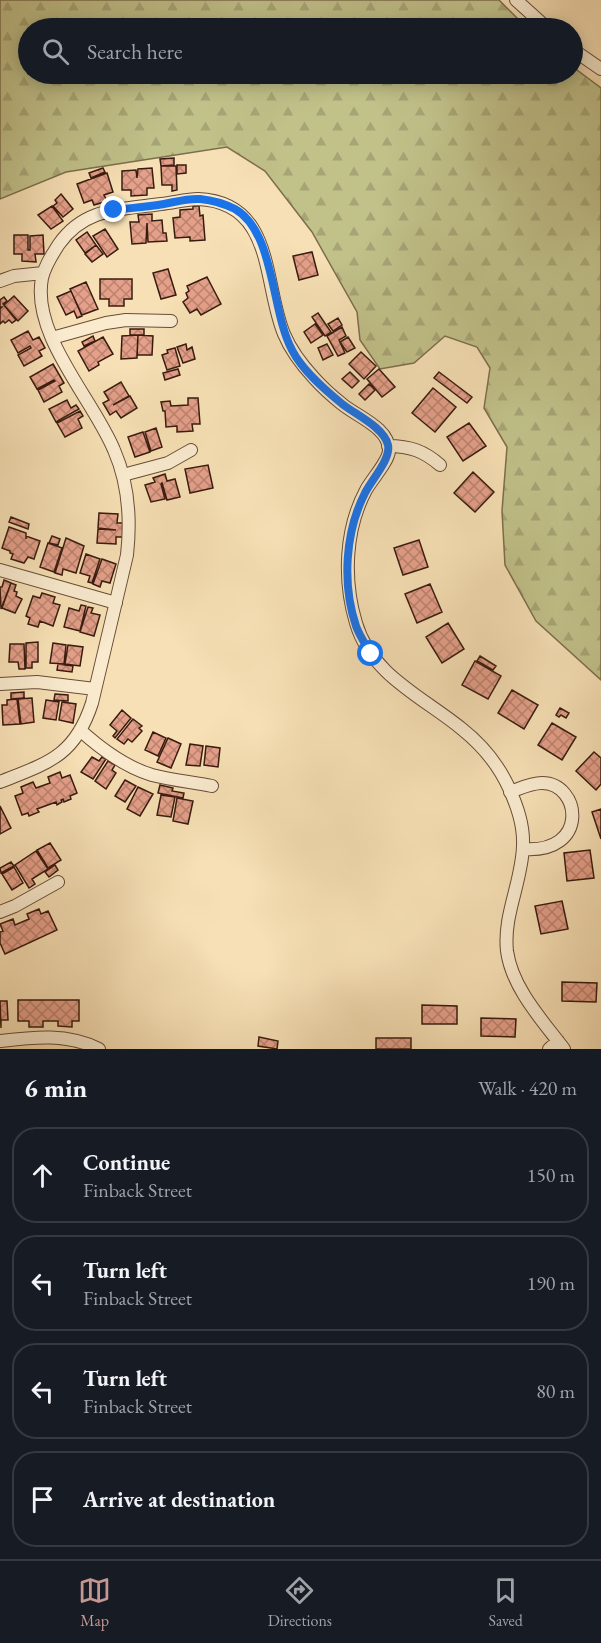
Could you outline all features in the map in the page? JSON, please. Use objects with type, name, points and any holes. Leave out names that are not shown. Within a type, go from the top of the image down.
[{"type":"street","points":[[516,0],[536,18]]},
{"type":"street","points":[[583,56],[601,69]]},
{"type":"street","points":[[0,782],[51,760],[66,750],[86,722],[116,603],[130,530],[128,500],[123,475],[113,447],[52,338],[43,315],[40,293],[43,273],[62,240],[74,226],[89,216],[114,210],[200,199],[235,209],[248,221],[264,251],[279,319],[293,353],[314,378],[342,404],[378,430],[387,440],[388,456],[366,491],[349,535],[350,600],[357,627],[371,654],[385,672],[463,729],[487,753],[501,772],[519,812],[524,849],[507,925],[507,952],[526,998],[557,1046]]},
{"type":"street","points":[[0,281],[14,276],[43,273]]},
{"type":"street","points":[[52,338],[106,322],[171,321]]},
{"type":"street","points":[[388,446],[405,446],[416,449],[440,465]]},
{"type":"street","points":[[123,475],[168,463],[191,450]]},
{"type":"street","points":[[0,570],[116,603]]},
{"type":"street","points":[[0,684],[37,682],[95,689]]},
{"type":"street","points":[[80,730],[132,767],[152,775],[212,786]]},
{"type":"street","points":[[510,792],[544,783],[558,787],[567,797],[572,808],[572,821],[568,833],[561,841],[550,847],[535,850],[524,849]]},
{"type":"street","points":[[0,912],[58,882]]},
{"type":"street","points":[[0,1041],[58,1037],[99,1049]]},
{"type":"green space","points":[[0,0],[499,0],[517,18],[18,18],[18,84],[583,84],[583,74],[601,88],[601,680],[536,621],[505,565],[502,511],[507,447],[484,408],[490,368],[477,347],[445,336],[414,363],[380,369],[360,340],[357,312],[312,232],[265,171],[227,147],[66,172],[0,199]]},
{"type":"building","points":[[174,158],[174,165],[161,166],[160,159]]},
{"type":"building","points":[[177,165],[186,165],[186,173],[177,174]]},
{"type":"building","points":[[161,166],[176,166],[177,190],[172,191],[172,185],[162,185]]},
{"type":"building","points":[[103,168],[105,172],[91,178],[89,173]]},
{"type":"building","points":[[152,168],[154,188],[147,188],[147,195],[131,196],[131,190],[122,190],[122,171],[136,170],[137,178],[138,169]]},
{"type":"building","points":[[107,173],[113,192],[104,195],[107,201],[94,205],[92,200],[84,203],[77,184]]},
{"type":"building","points":[[61,194],[73,209],[63,217],[53,206]]},
{"type":"building","points":[[52,206],[63,221],[51,229],[38,215]]},
{"type":"building","points":[[193,206],[199,206],[200,216],[203,215],[205,240],[190,241],[190,237],[175,238],[173,218],[180,217],[180,210],[193,209]]},
{"type":"building","points":[[152,214],[152,221],[162,220],[163,233],[166,233],[167,241],[148,242],[147,223],[146,243],[132,244],[130,222],[139,222],[138,215]]},
{"type":"building","points":[[105,229],[118,249],[107,257],[93,236]]},
{"type":"building","points":[[87,232],[96,245],[85,253],[76,240]]},
{"type":"building","points":[[14,235],[28,235],[28,250],[30,250],[30,236],[43,235],[44,254],[35,254],[36,262],[22,261],[22,254],[14,254]]},
{"type":"building","points":[[96,245],[103,254],[92,262],[85,254]]},
{"type":"building","points":[[312,252],[318,275],[299,280],[293,256]]},
{"type":"building","points":[[168,269],[176,295],[161,299],[153,273]]},
{"type":"building","points":[[207,277],[221,304],[201,315],[197,309],[190,313],[183,302],[188,298],[187,286]]},
{"type":"building","points":[[100,279],[132,279],[132,299],[124,299],[124,306],[109,306],[109,299],[100,299]]},
{"type":"building","points":[[86,282],[98,309],[82,315],[70,289]]},
{"type":"building","points":[[71,291],[82,316],[77,318],[74,311],[66,315],[57,297]]},
{"type":"building","points":[[14,296],[28,311],[18,321],[4,305]]},
{"type":"building","points":[[4,297],[7,301],[3,304],[16,320],[12,323],[9,320],[5,323],[3,321],[0,324],[2,307],[0,307],[0,300]]},
{"type":"building","points":[[318,313],[331,332],[325,336],[312,317]]},
{"type":"building","points":[[338,318],[342,325],[333,331],[328,324]]},
{"type":"building","points":[[315,324],[323,335],[311,343],[304,332]]},
{"type":"building","points":[[342,327],[346,336],[339,340],[345,353],[338,356],[327,336]]},
{"type":"building","points":[[130,329],[144,329],[144,335],[130,335]]},
{"type":"building","points":[[28,331],[33,340],[39,337],[45,348],[39,351],[42,356],[24,366],[18,355],[31,348],[30,346],[18,353],[11,340]]},
{"type":"building","points":[[138,335],[153,336],[152,355],[137,355]]},
{"type":"building","points":[[138,335],[137,358],[121,359],[122,336]]},
{"type":"building","points":[[93,336],[95,341],[84,346],[82,342]]},
{"type":"building","points":[[103,337],[113,354],[98,362],[99,365],[89,371],[78,351]]},
{"type":"building","points":[[348,337],[355,348],[347,352],[340,342]]},
{"type":"building","points":[[186,344],[187,350],[192,347],[195,359],[183,363],[177,347]]},
{"type":"building","points":[[327,344],[333,355],[323,360],[318,348]]},
{"type":"building","points":[[175,348],[180,366],[167,370],[162,355],[168,353],[167,350]]},
{"type":"building","points":[[361,352],[376,366],[364,379],[349,364]]},
{"type":"building","points":[[53,364],[64,383],[59,386],[62,392],[44,402],[38,390],[55,381],[37,389],[30,377]]},
{"type":"building","points":[[178,369],[180,375],[165,380],[163,373]]},
{"type":"building","points":[[379,369],[395,387],[382,397],[367,379]]},
{"type":"building","points":[[350,372],[359,381],[352,388],[342,379]]},
{"type":"building","points":[[439,372],[472,397],[467,403],[434,378]]},
{"type":"building","points":[[121,382],[129,396],[113,405],[130,396],[137,408],[121,418],[116,411],[110,415],[103,403],[109,400],[104,392]]},
{"type":"building","points":[[369,384],[375,390],[365,400],[359,394]]},
{"type":"building","points":[[433,388],[456,407],[435,432],[412,413]]},
{"type":"building","points":[[188,398],[198,398],[200,424],[192,424],[193,431],[177,432],[177,426],[166,427],[165,411],[163,411],[161,402],[170,401],[171,406],[188,405]]},
{"type":"building","points":[[67,400],[71,408],[76,405],[79,409],[56,422],[49,409]]},
{"type":"building","points":[[80,411],[83,416],[78,419],[82,428],[65,437],[57,423]]},
{"type":"building","points":[[469,423],[486,446],[463,461],[447,437]]},
{"type":"building","points":[[156,428],[162,447],[151,451],[145,432]]},
{"type":"building","points":[[143,432],[150,452],[135,457],[128,437]]},
{"type":"building","points":[[208,465],[213,488],[190,493],[185,469]]},
{"type":"building","points":[[473,472],[494,492],[475,512],[454,493]]},
{"type":"building","points":[[165,474],[167,481],[175,479],[180,497],[167,500],[162,483],[165,499],[151,502],[145,485],[155,482],[153,478]]},
{"type":"building","points":[[99,513],[118,514],[117,523],[125,523],[124,537],[116,537],[116,544],[97,543],[98,529],[116,530],[98,528]]},
{"type":"building","points":[[11,517],[29,524],[28,529],[9,522]]},
{"type":"building","points":[[9,527],[40,541],[34,559],[28,557],[24,563],[11,559],[13,554],[2,548]]},
{"type":"building","points":[[52,536],[60,539],[58,545],[49,543]]},
{"type":"building","points":[[66,538],[84,546],[76,573],[63,569],[62,575],[55,573]]},
{"type":"building","points":[[419,540],[428,567],[403,575],[394,548]]},
{"type":"building","points":[[48,543],[62,548],[54,572],[40,567]]},
{"type":"building","points":[[86,554],[100,559],[92,583],[88,582],[90,576],[80,573]]},
{"type":"building","points":[[102,559],[116,564],[110,583],[102,581],[100,587],[93,584]]},
{"type":"building","points":[[4,580],[11,583],[1,609],[0,587]]},
{"type":"building","points":[[11,583],[16,585],[14,591],[17,592],[16,596],[22,599],[15,613],[2,608]]},
{"type":"building","points":[[430,584],[442,612],[417,623],[405,594]]},
{"type":"building","points":[[42,593],[55,597],[53,603],[60,605],[53,626],[40,621],[38,627],[28,624],[30,618],[26,616],[33,596],[40,598]]},
{"type":"building","points":[[81,605],[86,606],[80,631],[64,627],[69,608],[79,611]]},
{"type":"building","points":[[88,607],[93,608],[91,613],[100,615],[94,636],[80,632]]},
{"type":"building","points":[[448,623],[464,649],[442,663],[426,637]]},
{"type":"building","points":[[38,642],[38,662],[32,662],[32,668],[26,668],[26,643]]},
{"type":"building","points":[[53,643],[66,645],[64,664],[50,663]]},
{"type":"building","points":[[10,644],[24,644],[25,669],[19,669],[18,662],[9,662]]},
{"type":"building","points":[[68,645],[83,647],[80,666],[65,664]]},
{"type":"building","points":[[480,656],[496,666],[493,670],[477,661]]},
{"type":"building","points":[[475,661],[501,676],[488,699],[462,685]]},
{"type":"building","points":[[58,664],[73,666],[72,672],[57,670]]},
{"type":"building","points":[[512,690],[538,705],[524,729],[498,713]]},
{"type":"building","points":[[24,692],[24,698],[11,699],[11,693]]},
{"type":"building","points":[[55,694],[68,695],[68,701],[54,700]]},
{"type":"building","points":[[32,698],[34,722],[21,724],[18,699]]},
{"type":"building","points":[[17,699],[20,724],[3,725],[2,705],[7,705],[7,700]]},
{"type":"building","points":[[46,700],[59,702],[56,720],[43,718]]},
{"type":"building","points":[[62,702],[76,704],[73,723],[59,720]]},
{"type":"building","points":[[560,708],[569,713],[566,718],[556,715]]},
{"type":"building","points":[[122,710],[131,718],[115,738],[113,736],[117,731],[110,725]]},
{"type":"building","points":[[133,719],[142,726],[139,728],[142,731],[132,742],[128,739],[124,744],[117,739]]},
{"type":"building","points":[[552,723],[576,737],[562,760],[538,745]]},
{"type":"building","points":[[153,732],[166,738],[158,756],[145,750]]},
{"type":"building","points":[[168,738],[181,744],[171,768],[157,762]]},
{"type":"building","points":[[190,744],[203,746],[200,766],[186,765]]},
{"type":"building","points":[[206,746],[220,748],[218,767],[204,765]]},
{"type":"building","points":[[594,752],[601,758],[601,784],[596,790],[576,771]]},
{"type":"building","points":[[92,757],[99,761],[102,757],[106,759],[93,779],[81,772]]},
{"type":"building","points":[[108,761],[115,765],[112,770],[116,773],[106,789],[95,781]]},
{"type":"building","points":[[60,772],[62,778],[70,775],[77,793],[70,796],[71,799],[64,802],[63,799],[61,800],[62,802],[57,805],[56,802],[37,809],[39,812],[29,816],[28,813],[22,815],[15,796],[23,793],[21,787],[33,782],[36,788],[50,783],[48,777]]},
{"type":"building","points":[[125,780],[136,786],[125,802],[115,796]]},
{"type":"building","points":[[160,785],[173,788],[172,791],[184,793],[183,798],[158,793]]},
{"type":"building","points":[[138,787],[153,794],[140,816],[127,809]]},
{"type":"building","points":[[161,795],[175,797],[171,817],[157,815]]},
{"type":"building","points":[[177,798],[193,801],[188,824],[173,821]]},
{"type":"building","points":[[0,806],[11,828],[0,834]]},
{"type":"building","points":[[601,809],[601,839],[592,812]]},
{"type":"building","points":[[50,843],[61,860],[48,868],[37,850]]},
{"type":"building","points":[[590,850],[594,878],[567,881],[564,853]]},
{"type":"building","points":[[36,851],[48,869],[32,879],[35,884],[29,888],[15,865]]},
{"type":"building","points":[[11,862],[14,866],[1,873],[0,868]]},
{"type":"building","points":[[55,865],[58,870],[49,877],[45,872]]},
{"type":"building","points":[[14,867],[23,883],[12,890],[2,874]]},
{"type":"building","points":[[562,901],[568,929],[541,934],[535,906]]},
{"type":"building","points":[[39,909],[41,914],[48,911],[57,930],[5,954],[0,943],[0,932],[3,931],[0,924],[13,919],[15,925],[29,919],[27,914]]},
{"type":"building","points":[[562,982],[597,983],[596,1002],[562,1001]]},
{"type":"building","points":[[18,1000],[79,1000],[79,1021],[72,1021],[72,1027],[58,1026],[58,1021],[43,1021],[43,1027],[29,1027],[29,1021],[18,1021]]},
{"type":"building","points":[[0,1001],[7,1001],[8,1020],[1,1020],[1,1028]]},
{"type":"building","points":[[422,1005],[457,1006],[457,1024],[422,1024]]},
{"type":"building","points":[[481,1018],[516,1019],[515,1037],[481,1036]]},
{"type":"building","points":[[259,1037],[278,1041],[277,1049],[258,1046]]},
{"type":"building","points":[[376,1038],[411,1038],[411,1049],[376,1049]]},
{"type":"route","points":[[114,210],[200,199],[235,209],[248,221],[264,251],[279,319],[293,353],[314,378],[342,404],[378,430],[387,440],[388,456],[366,491],[349,535],[350,600],[357,627],[371,654]]}]
